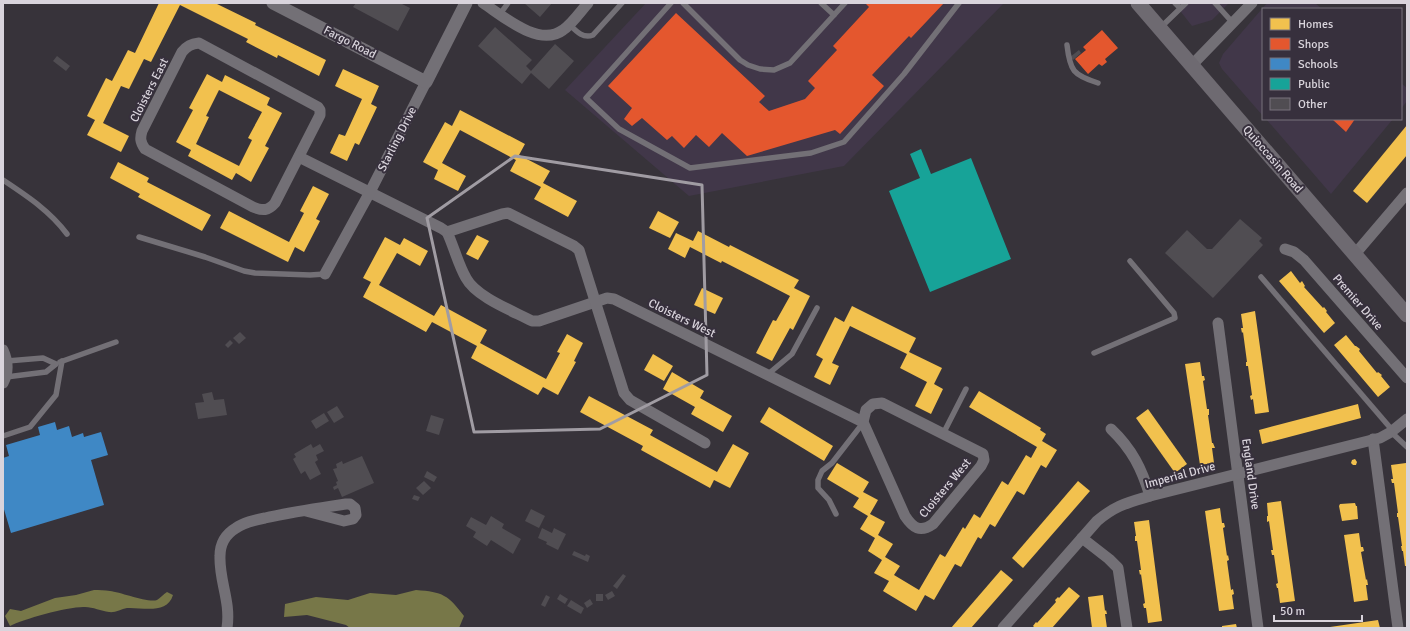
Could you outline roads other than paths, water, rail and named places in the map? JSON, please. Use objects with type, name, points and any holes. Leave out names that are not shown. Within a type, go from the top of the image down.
[{"type":"main road","name":"Quioccasin Road","points":[[1138,3],[1407,315]]},
{"type":"street","name":"Fargo Road","points":[[273,3],[426,82]]},
{"type":"street","name":"Starling Drive","points":[[325,274],[370,192],[466,3]]},
{"type":"street","points":[[483,3],[529,32],[537,35],[554,35],[563,30],[588,3]]},
{"type":"street","points":[[1192,66],[1252,3]]},
{"type":"street","name":"Cloisters East","points":[[199,43],[318,107],[320,110],[320,115],[299,157],[275,203],[270,208],[265,210],[253,207],[145,149],[140,138],[142,131],[182,52],[187,46],[199,43]]},
{"type":"street","points":[[299,157],[447,232],[502,214],[511,214],[574,246],[579,250],[624,393],[630,400],[705,443]]},
{"type":"street","points":[[1355,254],[1407,193]]},
{"type":"street","name":"Cloisters West","points":[[447,232],[466,279],[474,289],[482,295],[532,321],[538,321],[607,298],[614,299],[863,422]]},
{"type":"street","name":"Premier Drive","points":[[1285,249],[1294,252],[1304,260],[1407,378]]},
{"type":"street","name":"England Drive","points":[[1218,323],[1258,628]]},
{"type":"street","points":[[5,355],[5,380]]},
{"type":"street","name":"Cloisters West","points":[[872,404],[882,404],[943,434],[983,454],[984,460],[981,466],[933,524],[926,529],[918,528],[911,525],[905,516],[863,422],[866,410],[872,404]]},
{"type":"street","name":"Imperial Drive","points":[[1003,628],[1097,521],[1109,511],[1119,506],[1150,496],[1373,439],[1392,432],[1407,419]]},
{"type":"street","points":[[1111,429],[1134,455],[1140,467],[1150,496]]},
{"type":"street","points":[[1373,439],[1398,628]]},
{"type":"street","points":[[227,628],[228,608],[220,555],[222,543],[228,534],[236,527],[248,522],[306,511]]},
{"type":"street","points":[[1082,538],[1118,568],[1127,628]]},
{"type":"lane","points":[[500,14],[508,3]]},
{"type":"lane","points":[[569,24],[581,35],[588,37],[593,35],[622,3]]},
{"type":"lane","points":[[670,3],[586,98],[619,129],[690,168],[811,153],[844,142],[904,74],[959,3]]},
{"type":"lane","points":[[683,3],[740,60],[748,65],[760,69],[774,70],[790,63],[845,3]]},
{"type":"lane","points":[[821,3],[834,15]]},
{"type":"lane","points":[[1175,3],[1180,8]]},
{"type":"lane","points":[[1160,28],[1186,3]]},
{"type":"lane","points":[[1215,3],[1233,23]]},
{"type":"lane","points":[[1067,45],[1069,64],[1077,74],[1084,78],[1098,82]]},
{"type":"lane","points":[[3,180],[30,198],[57,220],[67,234]]},
{"type":"lane","points":[[139,237],[205,257],[244,271],[255,273],[310,275],[325,274]]},
{"type":"lane","points":[[1094,353],[1175,318],[1174,312],[1130,262]]},
{"type":"lane","points":[[1261,277],[1407,448]]},
{"type":"lane","points":[[767,375],[792,354],[817,308]]},
{"type":"lane","points":[[5,380],[46,372],[56,364],[116,342]]},
{"type":"lane","points":[[5,355],[43,358],[56,364]]},
{"type":"lane","points":[[3,436],[30,427],[56,395],[62,362]]},
{"type":"lane","points":[[943,434],[966,389]]},
{"type":"lane","points":[[836,514],[829,500],[818,488],[818,480],[822,471],[832,463],[863,422]]}]
